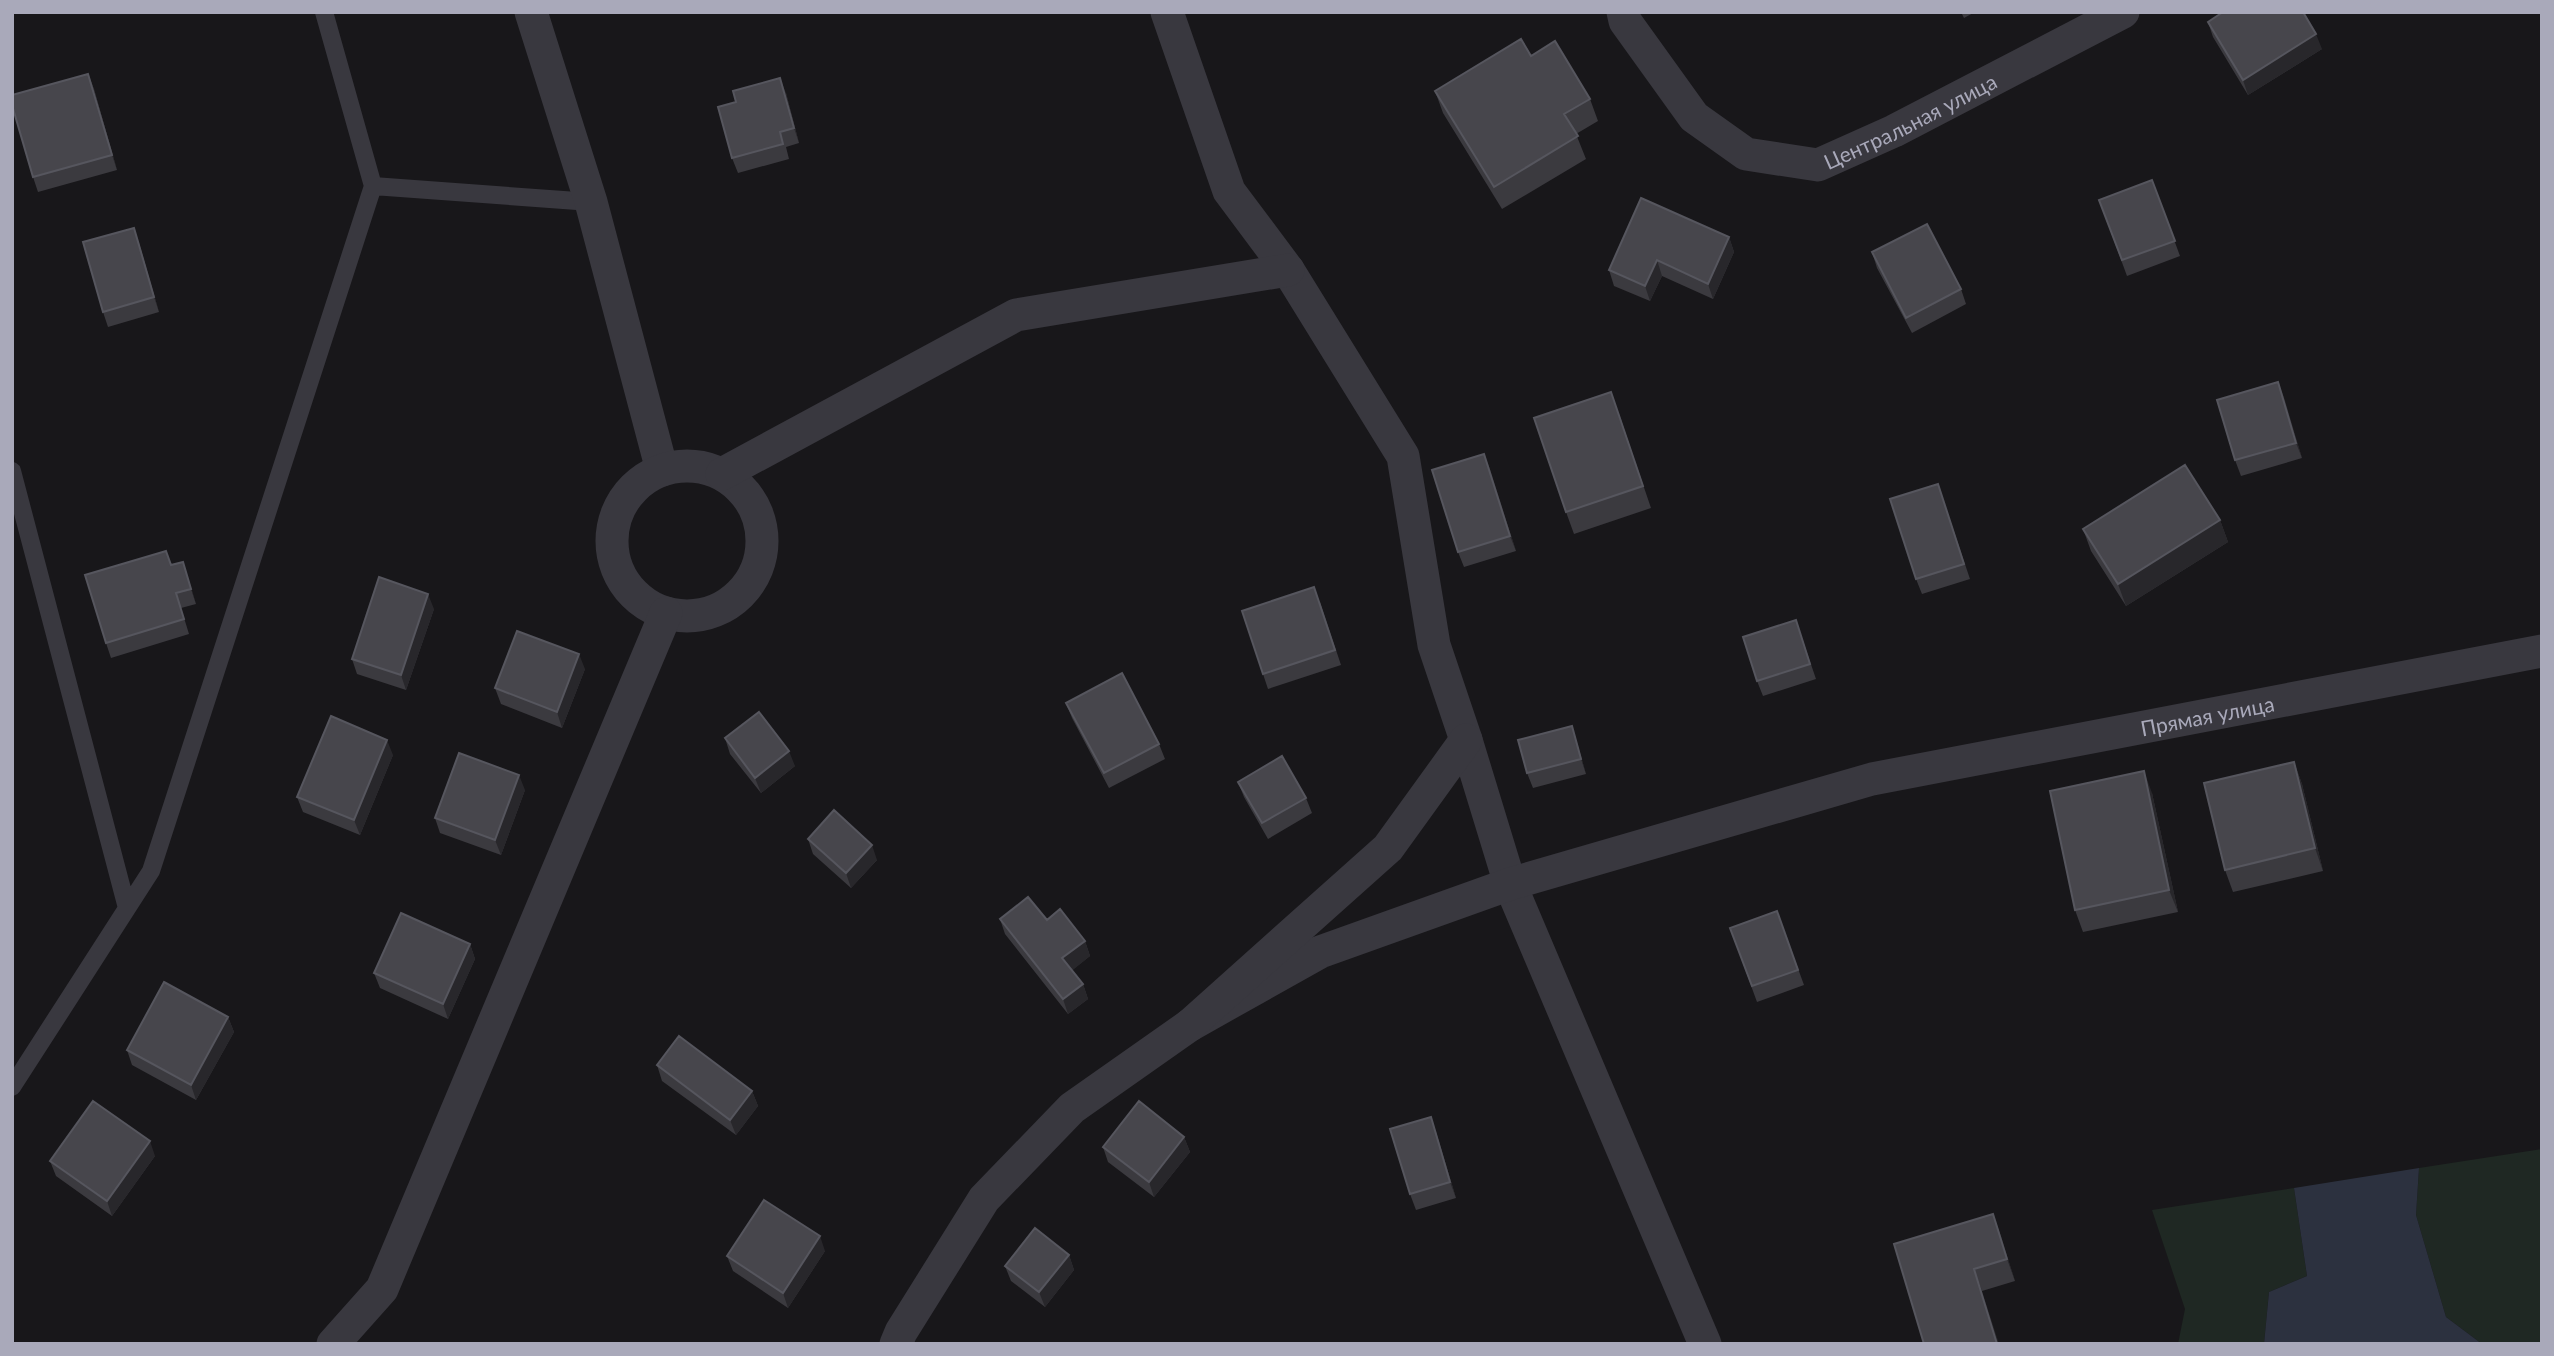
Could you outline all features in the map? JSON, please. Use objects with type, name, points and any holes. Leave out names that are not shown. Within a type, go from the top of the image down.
[{"type":"street","points":[[531,12],[591,202],[662,470]]},
{"type":"street","points":[[1167,12],[1228,191],[1288,270],[1403,456],[1433,645],[1466,740],[1510,884],[1705,1344]]},
{"type":"street","name":"Центральная улица","points":[[1623,12],[1625,21],[1693,117],[1746,154],[1818,164],[1894,131],[2123,12]]},
{"type":"street","points":[[722,474],[1016,315],[1288,270]]},
{"type":"street","points":[[682,465],[703,467],[722,474],[742,489],[756,509],[762,532],[761,557],[752,579],[736,598],[715,611],[691,616],[666,613],[645,603],[627,587],[616,566],[612,543],[615,520],[625,498],[641,481],[662,470],[682,465]]},
{"type":"street","points":[[333,1344],[382,1289],[666,613]]},
{"type":"street","name":"Прямая улица","points":[[1189,1026],[1320,952],[1510,884],[1872,779],[2542,651]]},
{"type":"street","points":[[896,1344],[984,1199],[1072,1108],[1189,1026],[1388,848],[1466,740]]},
{"type":"lane","points":[[12,1087],[151,871],[373,186],[324,12]]},
{"type":"lane","points":[[373,186],[591,202]]},
{"type":"lane","points":[[12,471],[127,908]]},
{"type":"shaded area","points":[[2542,1149],[2542,1344],[2482,1344],[2446,1317],[2416,1215],[2419,1168]]},
{"type":"shaded area","points":[[2294,1188],[2307,1276],[2269,1292],[2264,1344],[2178,1344],[2185,1309],[2152,1210]]},
{"type":"water","points":[[2419,1168],[2416,1215],[2446,1317],[2482,1344],[2264,1344],[2269,1292],[2307,1276],[2294,1188]]},
{"type":"building","points":[[2223,12],[2303,12],[2316,34],[2243,80],[2208,22]]},
{"type":"building","points":[[1521,39],[1531,56],[1555,41],[1590,99],[1564,114],[1578,136],[1494,187],[1435,91]]},
{"type":"building","points":[[88,74],[112,155],[33,177],[12,105],[12,95]]},
{"type":"building","points":[[780,78],[794,128],[780,132],[783,144],[732,158],[718,107],[736,102],[733,91]]},
{"type":"building","points":[[2152,180],[2175,241],[2122,260],[2099,200]]},
{"type":"building","points":[[1641,198],[1729,237],[1708,284],[1657,260],[1645,286],[1609,270]]},
{"type":"building","points":[[1927,224],[1961,289],[1906,318],[1872,252]]},
{"type":"building","points":[[134,228],[154,297],[103,312],[83,242]]},
{"type":"building","points":[[2278,382],[2296,443],[2235,460],[2217,400]]},
{"type":"building","points":[[1611,392],[1643,486],[1566,512],[1534,418]]},
{"type":"building","points":[[1484,454],[1510,536],[1458,552],[1432,470]]},
{"type":"building","points":[[2185,465],[2220,520],[2118,584],[2083,529]]},
{"type":"building","points":[[1938,484],[1964,564],[1916,579],[1890,499]]},
{"type":"building","points":[[166,551],[171,565],[183,562],[191,589],[176,593],[184,619],[106,643],[85,575]]},
{"type":"building","points":[[379,577],[428,594],[401,675],[352,659]]},
{"type":"building","points":[[1314,587],[1335,650],[1263,674],[1242,611]]},
{"type":"building","points":[[1796,620],[1810,664],[1757,681],[1743,637]]},
{"type":"building","points":[[517,631],[579,654],[557,712],[495,688]]},
{"type":"building","points":[[1122,673],[1159,744],[1104,773],[1066,703]]},
{"type":"building","points":[[759,712],[789,751],[755,778],[725,738]]},
{"type":"building","points":[[331,716],[387,740],[354,820],[297,797]]},
{"type":"building","points":[[1572,726],[1581,759],[1527,773],[1518,740]]},
{"type":"building","points":[[459,753],[519,775],[495,840],[435,818]]},
{"type":"building","points":[[1282,756],[1306,798],[1262,823],[1238,782]]},
{"type":"building","points":[[2294,762],[2315,848],[2225,870],[2204,783]]},
{"type":"building","points":[[2144,771],[2169,890],[2075,910],[2050,791]]},
{"type":"building","points":[[834,810],[872,845],[846,873],[808,839]]},
{"type":"building","points":[[1028,897],[1047,920],[1060,909],[1085,941],[1062,958],[1083,984],[1063,999],[1000,919]]},
{"type":"building","points":[[1777,911],[1798,970],[1752,986],[1730,928]]},
{"type":"building","points":[[401,913],[470,944],[443,1004],[374,973]]},
{"type":"building","points":[[164,982],[228,1017],[191,1085],[127,1050]]},
{"type":"building","points":[[679,1036],[752,1091],[730,1120],[657,1065]]},
{"type":"building","points":[[93,1101],[150,1141],[107,1201],[50,1161]]},
{"type":"building","points":[[1139,1101],[1184,1137],[1149,1182],[1103,1147]]},
{"type":"building","points":[[1431,1117],[1450,1182],[1410,1194],[1390,1129]]},
{"type":"building","points":[[764,1200],[820,1236],[783,1293],[727,1256]]},
{"type":"building","points":[[1993,1214],[2007,1259],[1974,1269],[1997,1344],[1924,1344],[1894,1244]]},
{"type":"building","points":[[1035,1228],[1069,1255],[1039,1292],[1005,1266]]}]
